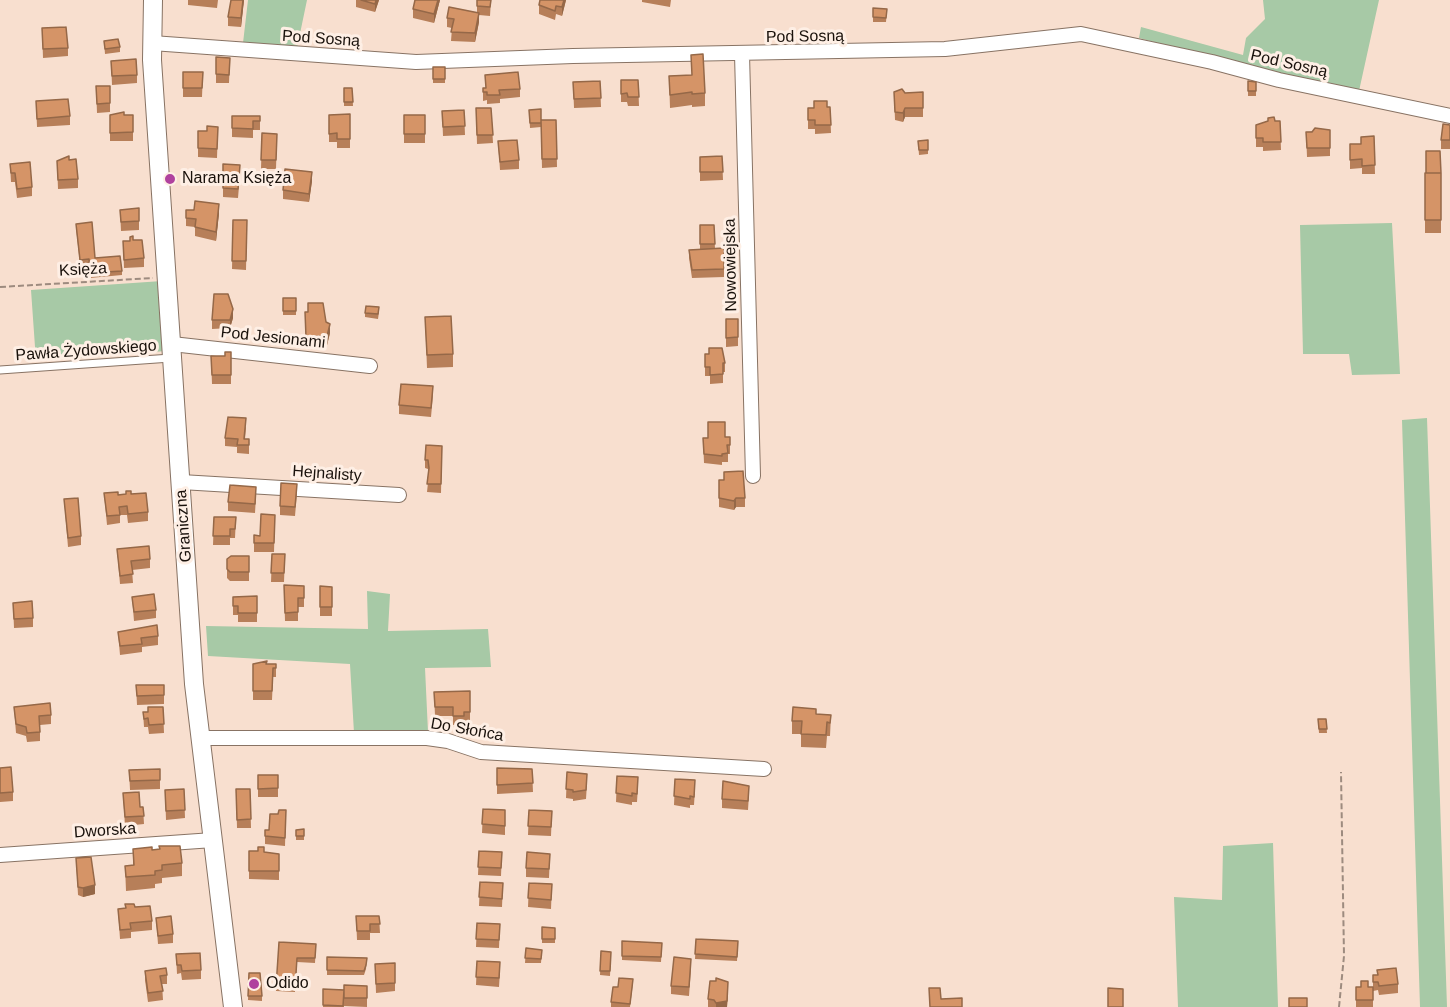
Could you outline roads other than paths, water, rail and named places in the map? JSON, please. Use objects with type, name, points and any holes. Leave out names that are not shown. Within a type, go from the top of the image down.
[{"type":"street","name":"Graniczna","points":[[153,0],[152,44],[194,684],[233,1007]]},
{"type":"street","name":"Pod Sosną","points":[[152,44],[416,62],[945,49],[1081,34],[1202,60],[1279,80],[1450,116]]},
{"type":"street","name":"Nowowiejska","points":[[742,54],[753,476]]},
{"type":"street","name":"Pod Jesionami","points":[[173,351],[370,366]]},
{"type":"street","name":"Hejnalisty","points":[[181,482],[399,495]]},
{"type":"street","name":"Do Słońca","points":[[200,738],[427,738],[448,741],[481,752],[764,769]]},
{"type":"street","name":"Dworska","points":[[0,855],[213,840]]},
{"type":"lane","name":"Pawła Żydowskiego","points":[[0,370],[173,351]]},
{"type":"place","name":"Narama Księża","points":[[170,179]]},
{"type":"place","name":"Odido","points":[[254,984]]}]
